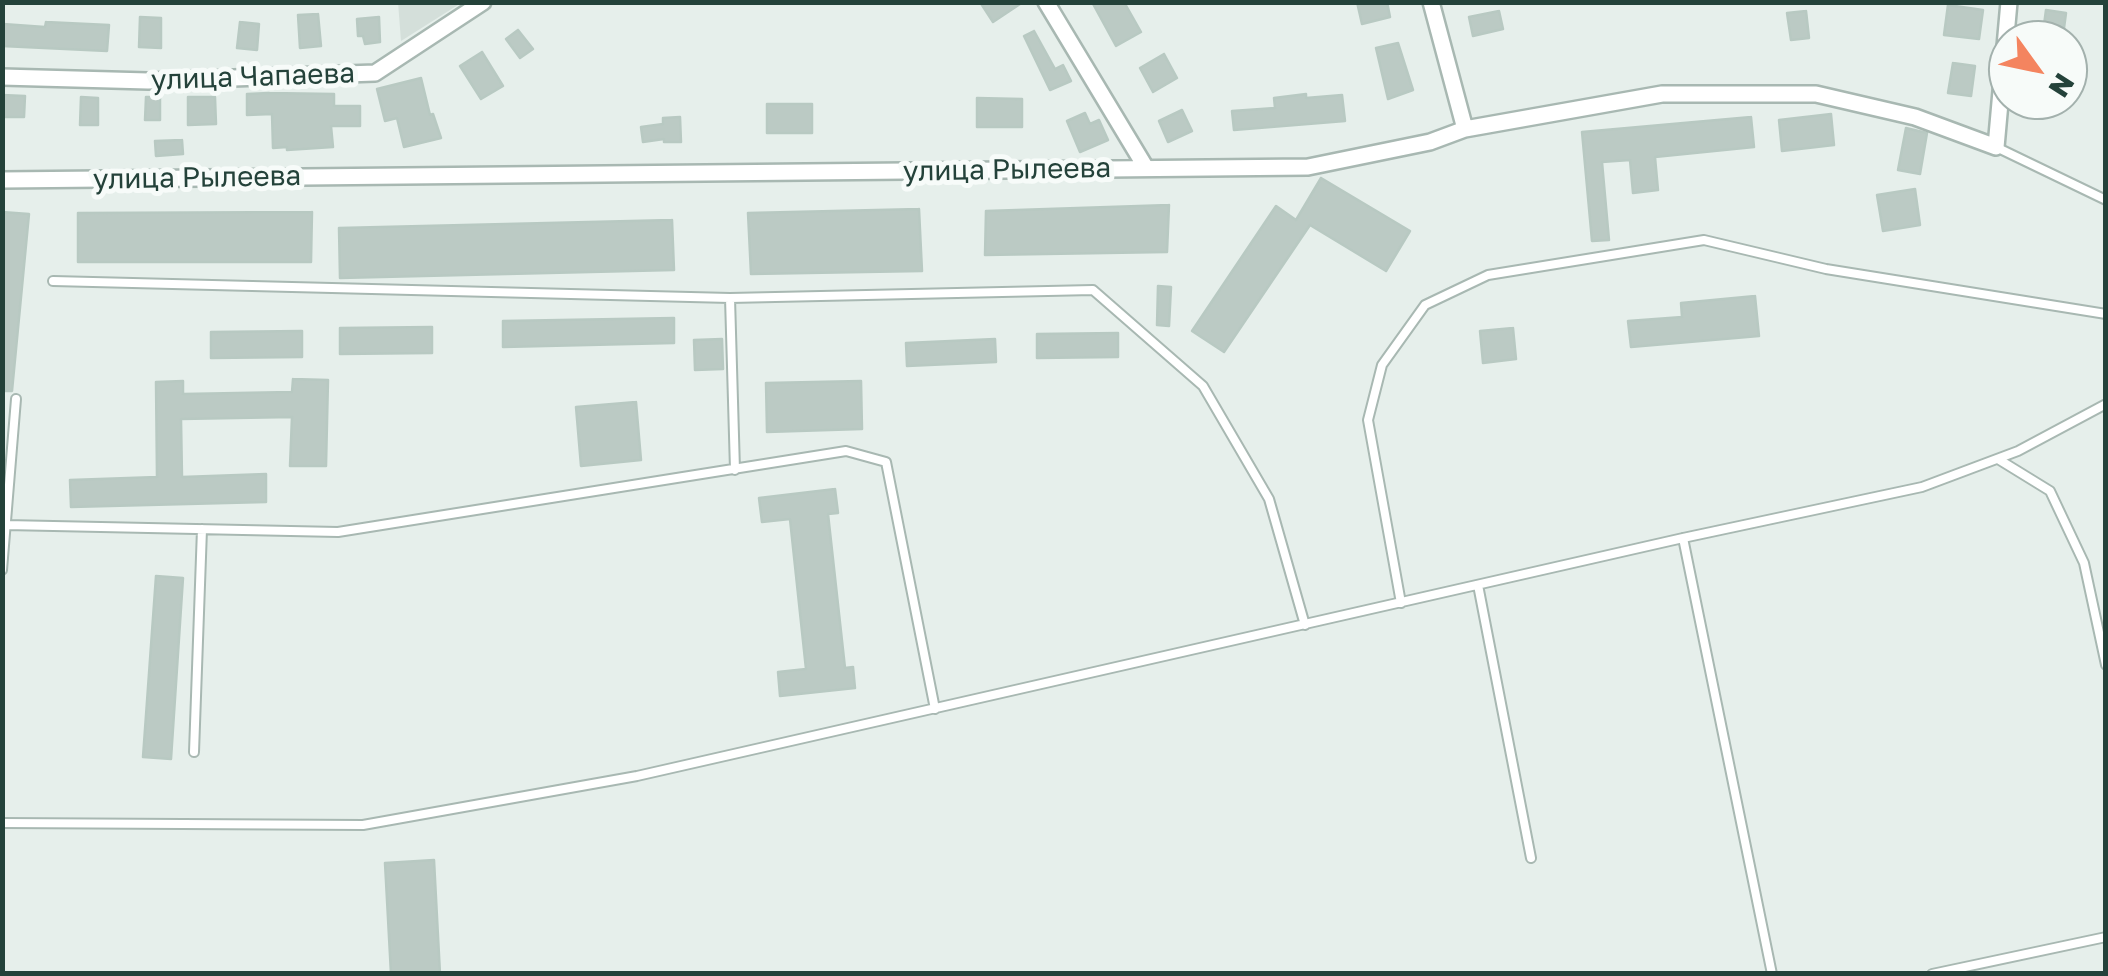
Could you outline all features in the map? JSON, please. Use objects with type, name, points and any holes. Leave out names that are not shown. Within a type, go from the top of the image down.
[{"type":"street","name":"улица Чапаева","points":[[2,77],[148,81],[375,73],[484,2]]},
{"type":"street","points":[[1046,2],[1146,168]]},
{"type":"street","points":[[1432,2],[1465,129]]},
{"type":"street","points":[[1996,147],[2009,2]]},
{"type":"street","name":"улица Рылеева","points":[[2,180],[1308,168],[1430,142],[1465,129],[1662,94],[1816,94],[1915,117],[1996,147]]},
{"type":"lane","points":[[1996,147],[2106,200]]},
{"type":"lane","points":[[1401,603],[1368,420],[1382,365],[1426,306],[1488,275],[1704,240],[1826,269],[2106,314]]},
{"type":"lane","points":[[54,281],[730,298],[1093,290],[1203,386],[1269,499],[1305,625]]},
{"type":"lane","points":[[730,298],[735,470]]},
{"type":"lane","points":[[2,570],[16,399]]},
{"type":"lane","points":[[2,823],[363,825],[637,776],[1922,487],[1998,459],[2106,404]]},
{"type":"lane","points":[[6,525],[338,532],[846,451],[886,462],[935,710]]},
{"type":"lane","points":[[1998,459],[2050,491],[2084,563],[2106,665]]},
{"type":"lane","points":[[194,752],[202,529]]},
{"type":"lane","points":[[1683,538],[1772,974]]},
{"type":"lane","points":[[1478,585],[1531,858]]},
{"type":"lane","points":[[1932,974],[2106,937]]},
{"type":"shaded area","points":[[398,2],[461,2],[461,3],[401,41]]},
{"type":"building","points":[[980,2],[1023,2],[993,22]]},
{"type":"building","points":[[1092,2],[1124,2],[1141,32],[1116,46]]},
{"type":"building","points":[[1357,2],[1387,2],[1390,17],[1362,24]]},
{"type":"building","points":[[1948,5],[1983,10],[1979,39],[1944,35]]},
{"type":"building","points":[[2046,10],[2066,13],[2065,20],[2045,20]]},
{"type":"building","points":[[1499,11],[1503,29],[1473,36],[1469,17]]},
{"type":"building","points":[[1806,11],[1809,38],[1791,40],[1787,13]]},
{"type":"building","points":[[318,14],[321,46],[300,48],[298,15]]},
{"type":"building","points":[[140,17],[161,18],[161,48],[139,47]]},
{"type":"building","points":[[379,17],[380,42],[365,44],[363,36],[358,36],[357,19]]},
{"type":"building","points":[[46,22],[109,25],[107,51],[2,46],[3,24],[45,27]]},
{"type":"building","points":[[240,22],[259,24],[257,50],[237,48]]},
{"type":"building","points":[[518,30],[533,49],[520,58],[506,39]]},
{"type":"building","points":[[1034,31],[1055,69],[1063,65],[1071,81],[1050,90],[1024,36]]},
{"type":"building","points":[[1398,43],[1413,90],[1388,99],[1376,48]]},
{"type":"building","points":[[482,52],[503,86],[481,99],[460,66]]},
{"type":"building","points":[[1164,54],[1177,78],[1153,92],[1140,68]]},
{"type":"building","points":[[1953,63],[1975,66],[1971,96],[1948,93]]},
{"type":"building","points":[[421,78],[430,115],[433,114],[441,138],[404,147],[397,118],[385,121],[377,89]]},
{"type":"building","points":[[247,94],[334,94],[334,106],[360,106],[360,126],[331,126],[333,147],[273,148],[272,114],[247,115]]},
{"type":"building","points":[[1306,94],[1306,98],[1342,95],[1345,121],[1234,130],[1232,111],[1275,108],[1274,98]]},
{"type":"building","points":[[2,95],[25,96],[24,117],[2,117]]},
{"type":"building","points":[[81,97],[98,98],[98,125],[80,125]]},
{"type":"building","points":[[146,97],[160,97],[160,120],[145,120]]},
{"type":"building","points":[[188,97],[215,97],[216,124],[188,125]]},
{"type":"building","points":[[977,98],[1022,99],[1022,127],[977,127]]},
{"type":"building","points":[[767,104],[812,104],[812,133],[767,133]]},
{"type":"building","points":[[1182,110],[1192,131],[1168,142],[1159,121]]},
{"type":"building","points":[[1085,113],[1090,124],[1099,120],[1108,140],[1080,152],[1067,121]]},
{"type":"building","points":[[1831,114],[1834,145],[1782,151],[1779,120]]},
{"type":"building","points":[[680,117],[681,142],[643,142],[641,127],[663,124],[663,118]]},
{"type":"building","points":[[1751,117],[1754,147],[1655,157],[1658,190],[1633,193],[1630,160],[1602,162],[1609,240],[1592,241],[1582,132]]},
{"type":"building","points":[[1906,128],[1927,133],[1920,174],[1898,170]]},
{"type":"building","points":[[182,140],[183,154],[156,156],[155,141]]},
{"type":"building","points":[[1321,178],[1410,231],[1386,271],[1310,225],[1224,352],[1192,331],[1276,206],[1296,220]]},
{"type":"building","points":[[1915,189],[1920,225],[1883,231],[1877,195]]},
{"type":"building","points":[[1169,205],[1167,252],[985,255],[986,211]]},
{"type":"building","points":[[919,209],[922,271],[751,274],[748,213]]},
{"type":"building","points":[[2,212],[29,214],[12,391],[2,391]]},
{"type":"building","points":[[312,212],[311,262],[78,262],[78,213]]},
{"type":"building","points":[[672,220],[674,270],[340,278],[339,228]]},
{"type":"building","points":[[1158,286],[1171,287],[1169,326],[1157,325]]},
{"type":"building","points":[[1755,296],[1759,336],[1631,347],[1628,321],[1682,317],[1681,303]]},
{"type":"building","points":[[674,318],[674,343],[503,347],[503,321]]},
{"type":"building","points":[[432,327],[432,353],[340,354],[340,328]]},
{"type":"building","points":[[1513,328],[1516,359],[1483,363],[1480,331]]},
{"type":"building","points":[[302,331],[302,357],[211,358],[211,332]]},
{"type":"building","points":[[1118,333],[1118,357],[1037,358],[1037,334]]},
{"type":"building","points":[[722,339],[723,369],[695,370],[694,340]]},
{"type":"building","points":[[995,339],[996,362],[907,366],[906,343]]},
{"type":"building","points":[[293,379],[328,380],[326,466],[290,466],[292,417],[181,419],[182,477],[266,474],[266,502],[71,507],[70,480],[157,477],[156,382],[183,381],[183,394],[292,392]]},
{"type":"building","points":[[861,381],[862,429],[767,432],[766,383]]},
{"type":"building","points":[[636,402],[641,460],[581,466],[576,407]]},
{"type":"building","points":[[835,489],[838,513],[828,514],[845,668],[853,667],[855,688],[780,696],[778,672],[806,669],[790,519],[762,522],[759,498]]},
{"type":"building","points":[[156,576],[183,578],[171,759],[143,757]]},
{"type":"building","points":[[434,860],[440,974],[391,974],[385,863]]}]
